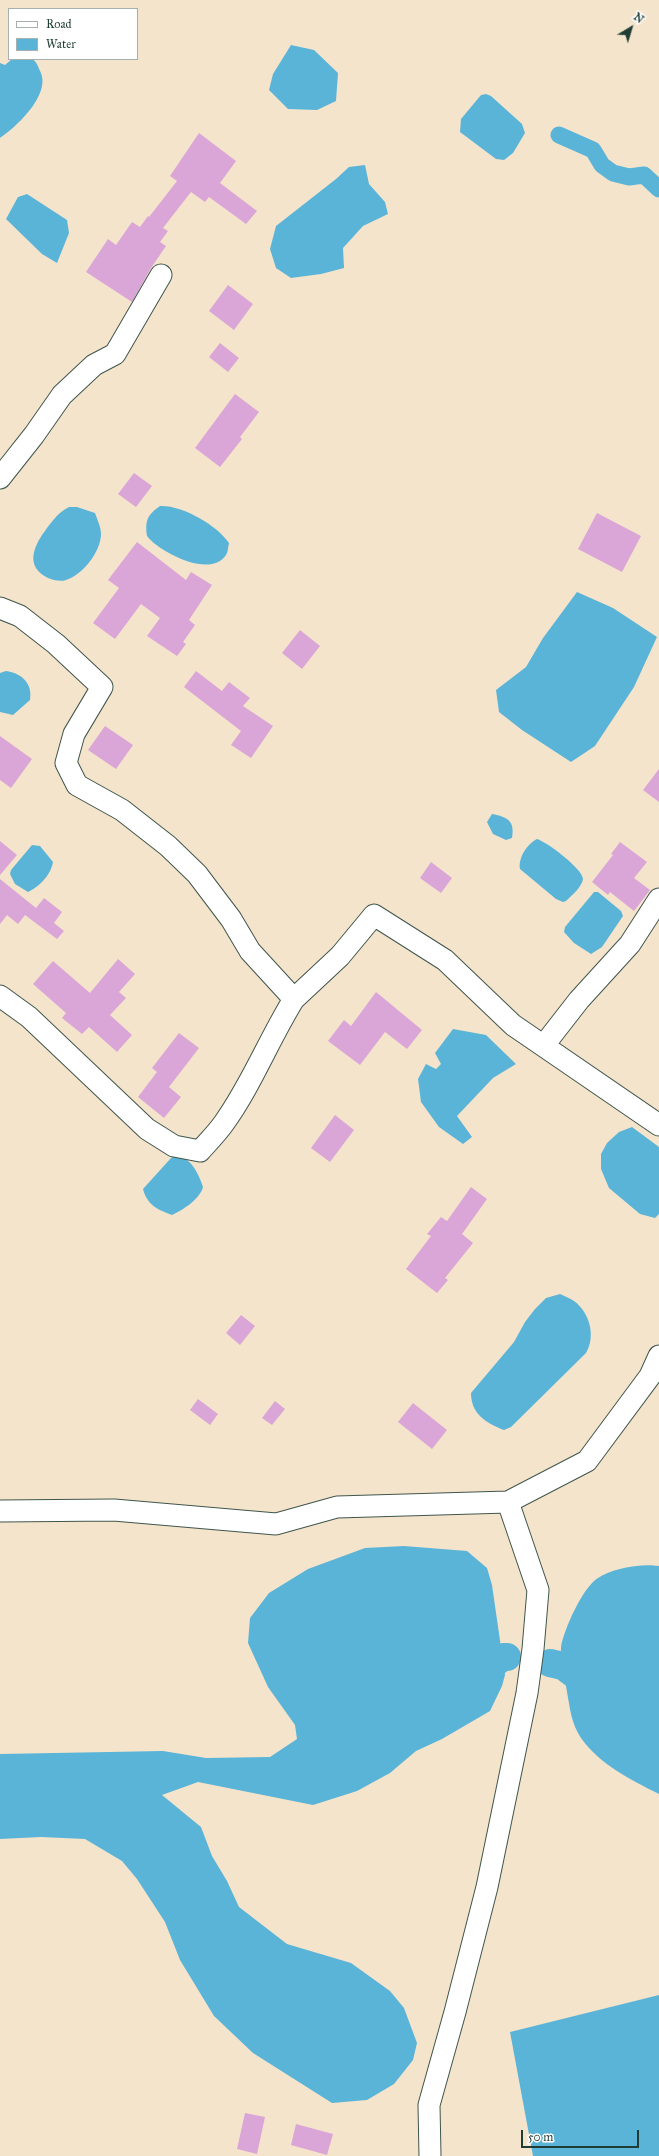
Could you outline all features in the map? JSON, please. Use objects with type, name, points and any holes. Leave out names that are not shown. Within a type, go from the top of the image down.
[{"type":"street","points":[[0,478],[34,435],[62,395],[94,365],[115,354],[161,275]]},
{"type":"street","points":[[0,608],[20,616],[56,644],[102,687],[74,734],[66,763],[77,785],[122,810],[168,846],[197,874],[231,919],[250,951],[294,999]]},
{"type":"street","points":[[544,1045],[579,1000],[630,944],[659,899]]},
{"type":"street","points":[[0,996],[29,1016],[147,1129],[174,1146],[200,1151],[224,1124],[236,1106],[276,1028],[294,999],[340,956],[374,914],[445,960],[513,1025],[659,1125]]},
{"type":"street","points":[[0,1511],[114,1510],[276,1524],[337,1506],[508,1502],[587,1461],[650,1376],[659,1356]]},
{"type":"street","points":[[430,2156],[429,2105],[455,2012],[487,1887],[527,1693],[534,1649],[538,1590],[508,1502]]},
{"type":"water","points":[[291,45],[314,50],[338,73],[336,101],[317,110],[288,109],[269,90],[273,74]]},
{"type":"water","points":[[11,60],[32,60],[37,64],[42,80],[41,89],[31,108],[16,126],[0,138],[0,63],[5,65]]},
{"type":"water","points":[[486,94],[491,96],[522,124],[525,133],[513,153],[504,160],[496,159],[460,132],[461,119],[481,95]]},
{"type":"water","points":[[365,165],[369,184],[385,202],[388,214],[363,226],[343,248],[344,268],[321,274],[291,278],[276,268],[270,249],[276,226],[349,167]]},
{"type":"water","points":[[27,194],[67,220],[69,233],[57,263],[42,254],[6,219],[18,197]]},
{"type":"water","points":[[160,506],[178,509],[198,517],[208,523],[229,543],[226,555],[219,562],[198,564],[173,555],[162,549],[147,536],[146,526],[152,512]]},
{"type":"water","points":[[69,507],[77,507],[95,513],[101,534],[98,548],[90,562],[79,573],[64,581],[48,578],[42,574],[34,564],[33,559],[35,547],[42,535],[57,516]]},
{"type":"water","points":[[577,592],[613,608],[657,637],[634,687],[595,746],[571,762],[522,730],[499,712],[496,690],[526,667],[543,638]]},
{"type":"water","points":[[6,671],[17,674],[25,680],[30,689],[30,700],[13,715],[0,712],[0,673]]},
{"type":"water","points":[[492,814],[506,818],[509,821],[513,832],[512,838],[506,840],[493,834],[487,822]]},
{"type":"water","points":[[537,839],[564,856],[577,869],[583,879],[581,885],[566,901],[563,902],[556,899],[520,869],[520,860],[524,852],[533,841]]},
{"type":"water","points":[[32,845],[40,846],[53,862],[50,871],[44,880],[28,892],[15,884],[10,874],[11,870]]},
{"type":"water","points":[[594,892],[598,892],[621,911],[623,916],[602,947],[591,954],[574,943],[564,932],[565,927]]},
{"type":"water","points":[[453,1029],[486,1035],[516,1064],[493,1078],[457,1116],[472,1137],[463,1144],[439,1127],[421,1102],[418,1079],[426,1064],[436,1069],[441,1064],[435,1053]]},
{"type":"water","points":[[632,1127],[659,1147],[659,1214],[655,1218],[640,1214],[609,1188],[601,1169],[601,1154],[607,1143],[619,1132]]},
{"type":"water","points":[[177,1155],[186,1159],[194,1167],[203,1187],[195,1200],[172,1215],[162,1211],[150,1203],[143,1189],[171,1158]]},
{"type":"water","points":[[560,1294],[574,1301],[580,1306],[587,1318],[590,1325],[591,1339],[586,1353],[511,1427],[504,1430],[491,1424],[477,1412],[474,1407],[471,1393],[514,1342],[525,1322],[535,1309],[546,1298]]},
{"type":"water","points":[[404,1546],[467,1551],[487,1568],[492,1585],[505,1675],[502,1686],[490,1711],[442,1739],[416,1751],[390,1773],[357,1791],[313,1805],[198,1782],[162,1795],[201,1827],[212,1856],[227,1881],[239,1907],[287,1944],[351,1963],[390,1991],[404,2008],[417,2043],[413,2060],[394,2084],[367,2100],[332,2103],[253,2053],[214,2016],[180,1960],[165,1922],[137,1879],[122,1861],[85,1839],[41,1837],[0,1839],[0,1754],[163,1751],[206,1758],[270,1757],[297,1739],[295,1725],[268,1687],[248,1643],[250,1618],[269,1593],[308,1569],[365,1548]]},
{"type":"water","points":[[644,1565],[659,1566],[659,1794],[627,1777],[606,1763],[588,1747],[581,1738],[571,1715],[561,1658],[561,1647],[566,1630],[580,1599],[592,1583],[598,1578],[611,1571],[627,1567]]},
{"type":"water","points":[[659,1995],[659,2156],[533,2156],[510,2032]]},
{"type":"building","points":[[199,133],[236,161],[220,183],[257,211],[246,224],[209,197],[205,202],[191,192],[163,228],[168,231],[160,242],[166,246],[151,268],[132,302],[86,272],[108,239],[116,245],[132,222],[140,227],[148,216],[149,217],[177,181],[170,176]]},
{"type":"building","points":[[228,285],[253,304],[234,330],[209,311]]},
{"type":"building","points":[[220,343],[239,358],[228,372],[209,357]]},
{"type":"building","points":[[235,394],[259,412],[240,437],[242,439],[220,467],[195,448]]},
{"type":"building","points":[[134,473],[152,486],[136,507],[118,494]]},
{"type":"building","points":[[597,513],[641,536],[622,572],[578,549]]},
{"type":"building","points":[[137,542],[186,580],[191,572],[212,585],[189,620],[195,625],[183,642],[186,644],[177,656],[147,636],[160,618],[141,604],[115,639],[93,623],[119,588],[108,580]]},
{"type":"building","points":[[300,630],[320,646],[302,669],[282,653]]},
{"type":"building","points":[[196,671],[222,691],[229,682],[250,698],[243,706],[273,726],[251,758],[231,745],[241,731],[184,687]]},
{"type":"building","points":[[105,726],[133,745],[116,769],[88,750]]},
{"type":"building","points":[[0,736],[32,759],[11,788],[0,780]]},
{"type":"building","points":[[659,769],[659,802],[643,790]]},
{"type":"building","points":[[0,841],[17,855],[0,875]]},
{"type":"building","points":[[620,842],[647,862],[634,878],[650,890],[634,911],[610,892],[608,895],[592,882],[613,855],[611,854]]},
{"type":"building","points":[[431,862],[452,878],[441,893],[420,878]]},
{"type":"building","points":[[0,879],[36,908],[44,898],[62,912],[54,923],[64,931],[57,939],[25,915],[18,924],[7,915],[0,924]]},
{"type":"building","points":[[118,959],[135,974],[119,992],[126,998],[110,1015],[132,1035],[117,1052],[89,1027],[82,1034],[62,1018],[66,1013],[33,984],[53,961],[90,993]]},
{"type":"building","points":[[376,992],[422,1030],[407,1049],[385,1032],[360,1065],[328,1041],[344,1020],[351,1026]]},
{"type":"building","points":[[179,1033],[199,1048],[169,1087],[181,1097],[164,1118],[138,1097],[157,1072],[152,1068]]},
{"type":"building","points":[[335,1115],[354,1130],[330,1162],[311,1148]]},
{"type":"building","points":[[471,1187],[487,1199],[462,1234],[473,1243],[445,1278],[448,1280],[437,1293],[406,1269],[431,1236],[427,1234],[441,1217],[447,1221]]},
{"type":"building","points":[[241,1315],[255,1326],[240,1345],[226,1333]]},
{"type":"building","points":[[198,1399],[218,1414],[210,1425],[190,1410]]},
{"type":"building","points":[[275,1401],[285,1409],[272,1425],[262,1418]]},
{"type":"building","points":[[413,1403],[447,1430],[432,1449],[398,1422]]},
{"type":"building","points":[[245,2113],[265,2117],[257,2154],[237,2149]]},
{"type":"building","points":[[296,2124],[333,2134],[327,2155],[291,2145]]},
{"type":"waterway","points":[[559,135],[593,150],[602,165],[613,173],[629,177],[644,175],[659,189]]},
{"type":"waterway","points":[[473,1679],[503,1657],[507,1657]]},
{"type":"waterway","points":[[550,1663],[563,1666],[594,1689]]}]
